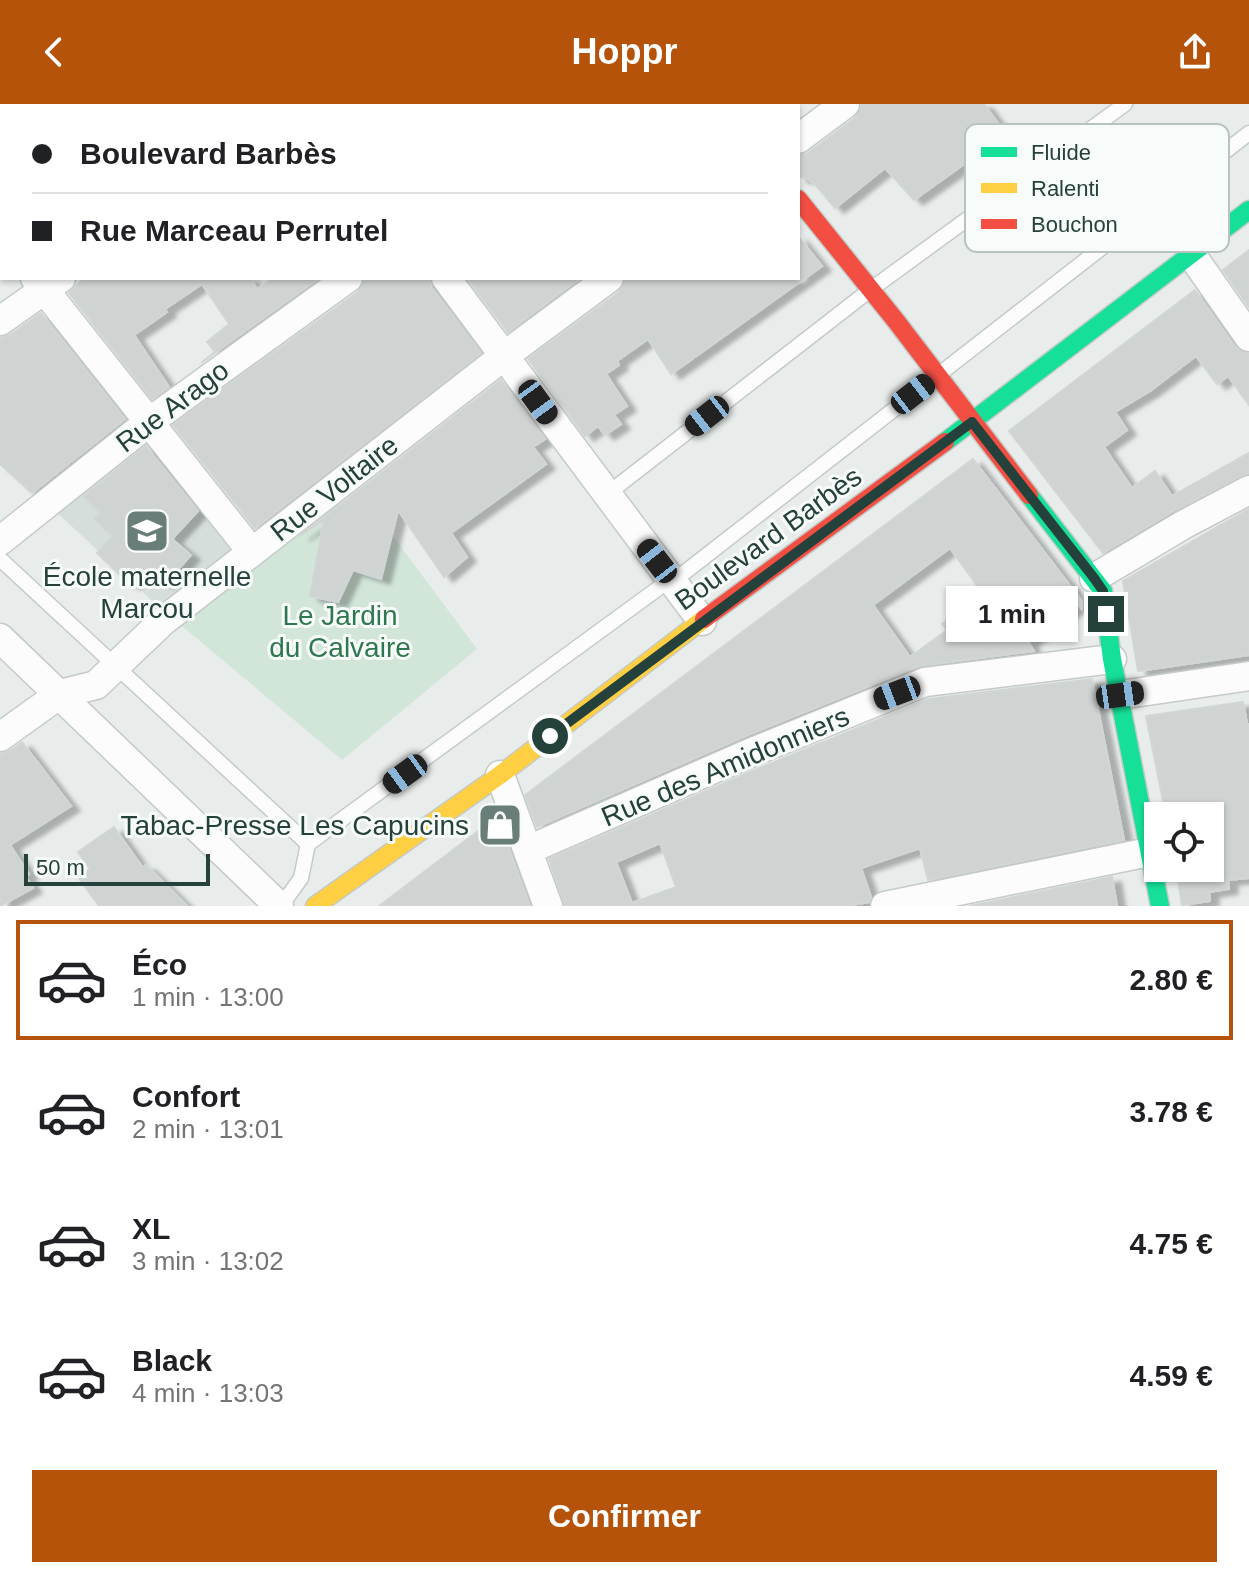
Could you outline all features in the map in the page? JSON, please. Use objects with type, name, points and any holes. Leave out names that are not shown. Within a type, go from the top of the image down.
[{"type":"main road","points":[[800,202],[1103,591],[1112,659],[1144,825]]},
{"type":"main road","name":"Boulevard Barbès","points":[[1229,225],[1249,210]]},
{"type":"main road","name":"Boulevard Barbès","points":[[314,897],[399,846],[500,775],[1194,252]]},
{"type":"main road","points":[[1155,882],[1160,906]]},
{"type":"street","points":[[800,138],[845,104]]},
{"type":"street","points":[[1191,254],[1249,337]]},
{"type":"street","name":"Rue Arago","points":[[0,541],[149,422],[345,280]]},
{"type":"street","points":[[447,280],[702,621]]},
{"type":"street","name":"Rue Voltaire","points":[[0,737],[60,694],[96,685],[162,622],[606,280]]},
{"type":"street","points":[[0,321],[46,281],[149,422],[252,552]]},
{"type":"street","points":[[1094,578],[1249,490]]},
{"type":"street","points":[[0,638],[280,906]]},
{"type":"street","name":"Rue des Amidonniers","points":[[528,850],[750,753],[925,682],[1112,659]]},
{"type":"street","points":[[1120,695],[1249,676]]},
{"type":"street","points":[[500,775],[548,906]]},
{"type":"street","points":[[885,906],[1144,853]]},
{"type":"lane","points":[[1098,124],[1125,104]]},
{"type":"lane","points":[[1229,148],[1249,133]]},
{"type":"lane","points":[[606,495],[870,290],[965,221]]},
{"type":"lane","points":[[280,906],[301,878],[308,844],[671,579],[680,576],[1095,252]]},
{"type":"lane","points":[[0,559],[308,844]]},
{"type":"lane","points":[[362,852],[399,846]]},
{"type":"lane","points":[[305,906],[314,897]]},
{"type":"shaded area","name":"École maternelle Marcou","points":[[146,438],[204,505],[232,551],[159,607],[55,511]]},
{"type":"green space","name":"Le Jardin du Calvaire","points":[[338,500],[364,535],[392,535],[477,649],[342,760],[177,622]]},
{"type":"building","points":[[862,104],[984,104],[999,124],[965,124],[965,163],[914,200],[885,168],[835,208],[815,184],[800,177],[800,155],[808,153],[855,118]]},
{"type":"building","points":[[800,238],[822,266],[671,374],[648,339],[617,361],[619,365],[606,374],[627,406],[614,415],[621,424],[605,435],[598,426],[585,436],[528,359],[619,292],[625,280],[800,280]]},
{"type":"building","points":[[1249,250],[1249,307],[1223,270]]},
{"type":"building","points":[[82,280],[251,280],[257,289],[271,280],[316,280],[201,363],[215,352],[207,342],[229,324],[202,284],[165,309],[167,312],[134,335],[169,387],[152,399],[69,293]]},
{"type":"building","points":[[364,280],[430,280],[432,288],[481,353],[255,528],[173,425],[358,292]]},
{"type":"building","points":[[469,280],[577,280],[508,332]]},
{"type":"building","points":[[1195,290],[1235,347],[1249,354],[1249,405],[1228,376],[1217,384],[1196,356],[1150,391],[1115,412],[1127,430],[1104,447],[1132,488],[1155,471],[1172,496],[1249,453],[1249,473],[1175,510],[1103,553],[1009,431]]},
{"type":"building","points":[[41,313],[125,419],[32,493],[0,464],[0,338],[10,335]]},
{"type":"building","points":[[501,380],[545,439],[533,447],[546,464],[451,533],[467,557],[444,577],[398,510],[381,579],[353,570],[338,602],[310,596],[324,520],[300,536]]},
{"type":"building","points":[[146,446],[198,511],[172,539],[191,555],[173,575],[164,583],[147,567],[130,584],[97,553],[113,536],[95,519],[101,513],[84,496]]},
{"type":"building","points":[[973,459],[1081,600],[1082,610],[1079,605],[1028,642],[1034,651],[919,666],[743,737],[537,827],[525,795]],"holes":[[[950,548],[983,594],[942,624],[947,630],[910,657],[873,605]]]},
{"type":"building","points":[[1249,509],[1249,655],[1138,671],[1123,581]]},
{"type":"building","points":[[1092,679],[1124,840],[928,880],[920,848],[861,868],[871,897],[869,902],[846,906],[565,906],[549,859],[929,699]],"holes":[[[660,843],[676,887],[632,903],[616,862]]]},
{"type":"building","points":[[1243,702],[1249,724],[1249,878],[1228,880],[1229,889],[1209,892],[1210,901],[1182,905],[1178,882],[1224,882],[1224,802],[1163,802],[1146,716]]},
{"type":"building","points":[[22,742],[71,806],[10,845],[29,874],[25,876],[33,888],[0,906],[0,754]]},
{"type":"building","points":[[497,816],[530,906],[379,906],[482,828]]},
{"type":"building","points":[[114,827],[143,868],[146,865],[187,906],[99,906],[78,877],[90,869],[78,852]]},
{"type":"building","points":[[1112,877],[1117,906],[970,906]]},
{"type":"traffic: fast","points":[[1229,225],[1249,210]]},
{"type":"traffic: fast","points":[[945,442],[1194,252]]},
{"type":"traffic: fast","points":[[1029,495],[1103,591],[1112,659],[1160,906]]},
{"type":"traffic: slow","points":[[315,906],[500,775],[704,619]]},
{"type":"traffic: jam","points":[[800,201],[1029,495]]},
{"type":"traffic: jam","points":[[704,619],[945,442]]},
{"type":"place","name":"École maternelle Marcou","points":[[147,531]]},
{"type":"place","name":"Tabac-Presse Les Capucins","points":[[500,825]]},
{"type":"route","points":[[550,736],[972,422],[1094,578],[1103,591],[1106,614]]}]
